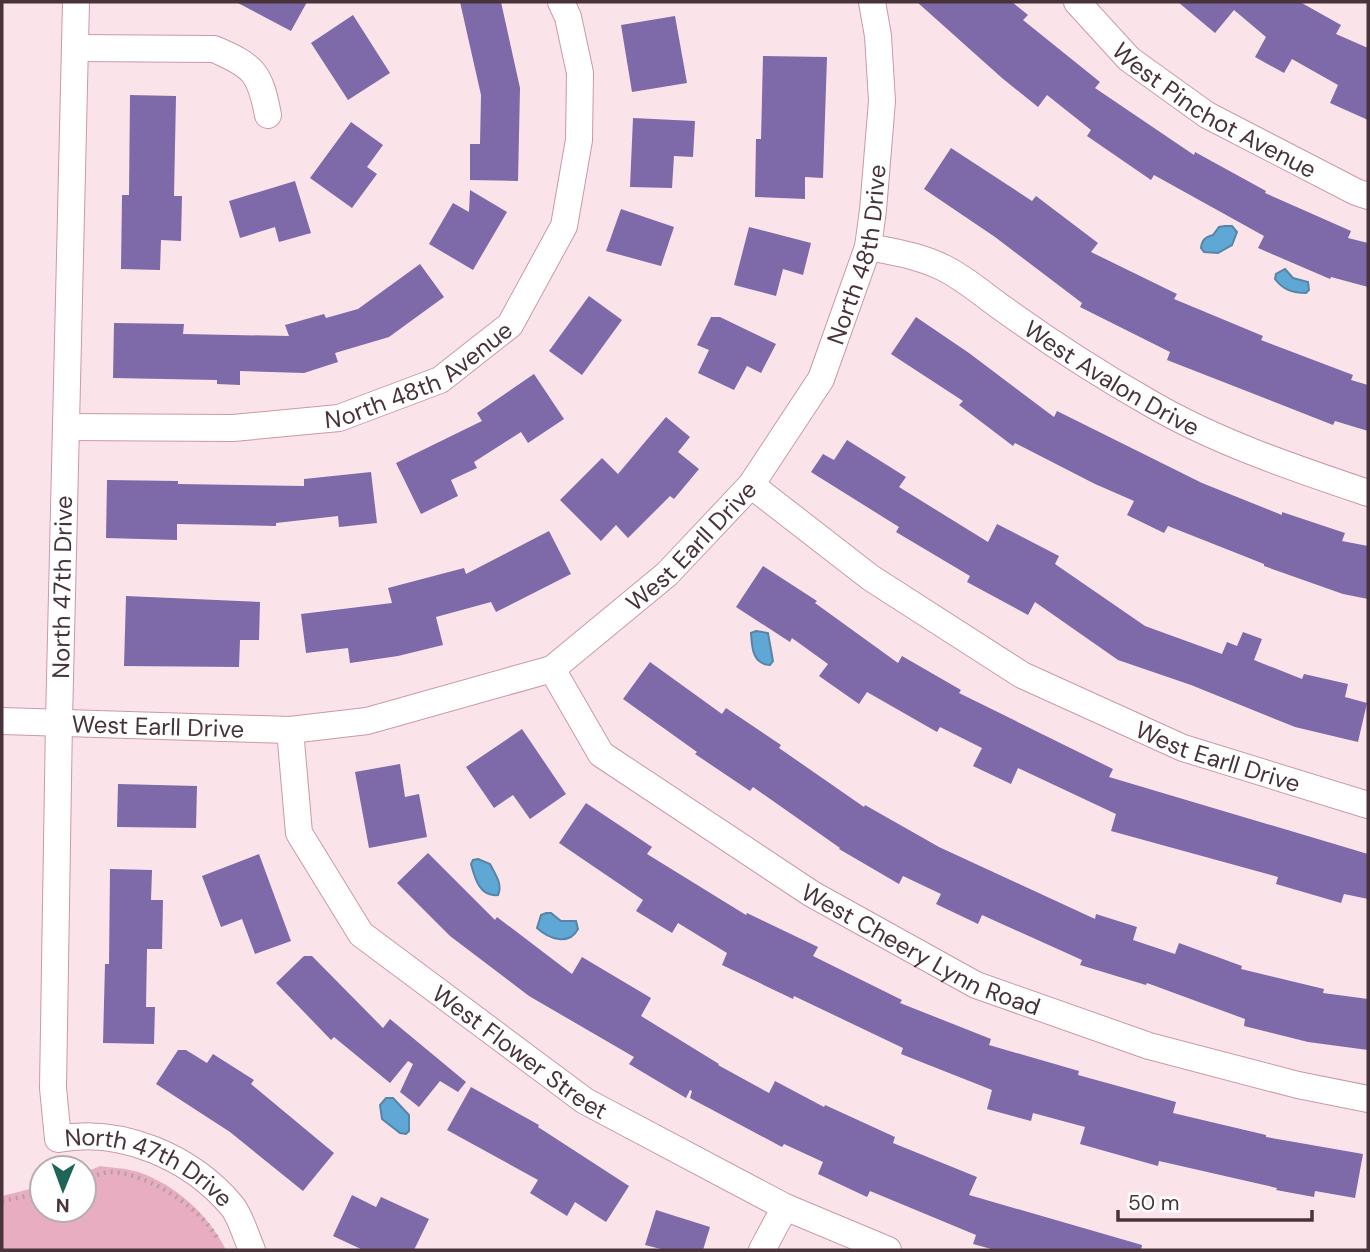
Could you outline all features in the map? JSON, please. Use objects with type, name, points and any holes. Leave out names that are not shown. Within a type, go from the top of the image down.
[{"type":"street","name":"North 47th Drive","points":[[76,2],[53,1088],[58,1139],[82,1134],[158,1151],[198,1175],[233,1208],[252,1250]]},
{"type":"street","name":"North 48th Avenue","points":[[66,427],[233,428],[339,418],[440,380],[510,326],[564,226],[579,140],[580,73],[568,17],[561,2]]},
{"type":"street","name":"North 48th Drive","points":[[751,485],[821,379],[868,247],[882,101],[878,36],[872,2]]},
{"type":"street","name":"West Pinchot Avenue","points":[[1077,2],[1129,59],[1207,115],[1368,196]]},
{"type":"street","points":[[75,48],[214,49],[235,58],[254,71],[263,90],[268,115]]},
{"type":"street","name":"West Avalon Drive","points":[[868,247],[919,257],[965,279],[1083,363],[1150,404],[1228,441],[1368,493]]},
{"type":"street","name":"West Earll Drive","points":[[2,720],[290,730],[368,721],[552,669],[667,574],[751,485],[871,578],[1022,675],[1182,748],[1368,804]]},
{"type":"street","name":"West Cheery Lynn Road","points":[[552,669],[601,754],[812,894],[976,985],[1149,1046],[1298,1085],[1368,1099]]},
{"type":"street","name":"West Flower Street","points":[[290,730],[299,833],[361,934],[585,1101],[785,1207],[888,1250]]},
{"type":"street","points":[[762,1250],[785,1207]]},
{"type":"path","points":[[98,1175],[108,1172],[134,1177],[164,1189],[182,1200],[216,1236],[219,1243]]},
{"type":"path","points":[[2,1201],[28,1196]]},
{"type":"shaded area","points":[[98,1167],[138,1172],[178,1193],[210,1224],[226,1250],[2,1250],[2,1196],[28,1190],[28,1224],[98,1224]]},
{"type":"water","points":[[1232,226],[1237,232],[1232,245],[1218,253],[1204,252],[1201,248],[1204,239],[1213,235],[1219,227]]},
{"type":"water","points":[[1285,269],[1293,278],[1308,282],[1309,290],[1306,293],[1289,290],[1278,283],[1276,274]]},
{"type":"water","points":[[751,633],[768,633],[773,661],[770,665],[760,662],[754,654]]},
{"type":"water","points":[[478,859],[490,864],[499,883],[498,895],[487,893],[479,886],[471,864]]},
{"type":"water","points":[[551,913],[561,921],[576,921],[578,929],[564,939],[547,935],[537,928],[541,915]]},
{"type":"water","points":[[386,1098],[393,1098],[409,1115],[409,1131],[406,1134],[400,1133],[382,1119],[380,1105]]},
{"type":"building","points":[[236,2],[307,2],[291,31]]},
{"type":"building","points":[[460,2],[501,2],[520,88],[518,181],[470,180],[470,144],[480,144],[481,95]]},
{"type":"building","points":[[917,2],[1012,2],[1028,15],[1023,20],[1100,82],[1095,88],[1194,155],[1195,152],[1266,191],[1265,193],[1351,231],[1348,238],[1368,243],[1368,287],[1331,277],[1330,279],[1258,248],[1264,236],[1154,175],[1151,180],[1087,136],[1091,130],[1047,95],[1038,107]]},
{"type":"building","points":[[1178,2],[1300,2],[1341,25],[1336,34],[1368,48],[1368,120],[1330,103],[1338,85],[1292,59],[1284,73],[1255,57],[1266,37],[1234,10],[1215,33]]},
{"type":"building","points":[[353,15],[390,73],[348,100],[311,43]]},
{"type":"building","points":[[675,16],[687,83],[632,92],[621,25]]},
{"type":"building","points":[[763,56],[827,57],[823,178],[805,177],[805,199],[755,197],[756,139],[761,139]]},
{"type":"building","points":[[130,95],[176,96],[174,196],[182,196],[181,241],[161,240],[160,270],[121,269],[122,195],[129,195]]},
{"type":"building","points":[[633,118],[695,121],[693,157],[674,156],[672,188],[630,187]]},
{"type":"building","points":[[351,122],[383,145],[367,167],[377,174],[352,208],[310,178]]},
{"type":"building","points":[[951,148],[1032,201],[1036,196],[1098,243],[1091,252],[1177,294],[1174,299],[1263,336],[1261,340],[1353,375],[1351,380],[1368,385],[1368,431],[1335,421],[1333,425],[1167,360],[1170,352],[1080,307],[1082,303],[995,237],[924,189]]},
{"type":"building","points":[[295,181],[311,233],[279,242],[275,227],[240,238],[229,201]]},
{"type":"building","points":[[470,190],[507,212],[473,270],[429,244],[453,203],[469,212]]},
{"type":"building","points":[[621,209],[674,227],[661,266],[606,251]]},
{"type":"building","points":[[749,227],[811,243],[803,275],[783,269],[776,296],[734,285]]},
{"type":"building","points":[[420,264],[444,297],[389,337],[335,353],[338,362],[304,373],[240,371],[240,385],[217,384],[217,380],[113,378],[114,323],[184,324],[183,334],[289,336],[285,325],[324,314],[326,318],[358,309]]},
{"type":"building","points":[[589,296],[622,320],[582,375],[549,351]]},
{"type":"building","points":[[711,317],[720,317],[776,344],[761,373],[747,366],[734,390],[698,373],[709,350],[697,345]]},
{"type":"building","points":[[916,317],[1054,417],[1057,411],[1202,483],[1282,515],[1282,512],[1345,533],[1342,541],[1368,546],[1368,599],[1343,594],[1264,566],[1168,526],[1164,533],[1127,515],[1134,501],[1015,443],[1013,446],[959,405],[963,401],[891,354]]},
{"type":"building","points":[[534,374],[564,419],[528,443],[521,432],[474,462],[477,468],[451,480],[458,496],[421,514],[396,463],[482,421],[477,413]]},
{"type":"building","points":[[666,417],[690,437],[678,452],[699,469],[674,499],[670,496],[628,538],[616,525],[601,541],[560,500],[602,458],[618,474]]},
{"type":"building","points":[[847,440],[906,477],[899,487],[988,542],[997,524],[1059,556],[1055,564],[1145,626],[1222,654],[1227,642],[1237,646],[1243,632],[1262,639],[1254,660],[1302,679],[1304,674],[1348,684],[1345,697],[1367,703],[1358,742],[1295,727],[1191,685],[1118,660],[1035,602],[1028,615],[967,582],[970,576],[896,532],[899,527],[811,472],[823,454],[834,460]]},
{"type":"building","points":[[371,472],[377,523],[339,527],[338,516],[276,523],[276,526],[177,524],[177,540],[106,538],[107,480],[304,486],[304,479]]},
{"type":"building","points":[[549,531],[571,574],[496,612],[491,602],[436,617],[443,645],[398,656],[350,663],[348,648],[306,653],[301,614],[392,603],[388,588],[464,568],[466,574]]},
{"type":"building","points":[[763,566],[817,601],[815,603],[898,663],[902,656],[961,690],[959,693],[1113,769],[1109,777],[1368,854],[1368,899],[1344,894],[1341,903],[1276,884],[1278,877],[1111,831],[1116,814],[1018,768],[1011,784],[973,766],[982,748],[940,727],[937,732],[867,692],[859,704],[819,676],[828,664],[792,638],[790,642],[736,607]]},
{"type":"building","points":[[126,596],[260,602],[259,640],[240,640],[239,667],[124,666]]},
{"type":"building","points":[[650,662],[722,714],[726,708],[781,745],[779,748],[864,807],[865,805],[939,847],[1095,919],[1096,914],[1137,927],[1133,940],[1175,954],[1179,943],[1242,966],[1241,969],[1324,989],[1323,993],[1368,999],[1368,1050],[1308,1042],[1244,1026],[1245,1019],[1147,983],[1146,985],[1080,965],[1082,960],[982,915],[978,924],[936,904],[941,894],[903,876],[899,884],[839,849],[753,787],[750,791],[695,754],[697,752],[623,699]]},
{"type":"building","points":[[522,729],[566,794],[530,819],[513,795],[494,808],[466,767]]},
{"type":"building","points":[[400,764],[405,797],[419,794],[427,837],[369,848],[355,772]]},
{"type":"building","points":[[118,784],[197,786],[196,828],[117,827]]},
{"type":"building","points":[[586,803],[652,847],[647,854],[746,915],[747,913],[818,947],[813,956],[902,1000],[900,1003],[991,1039],[989,1045],[1079,1071],[1078,1075],[1176,1102],[1173,1113],[1266,1137],[1363,1154],[1355,1198],[1315,1191],[1314,1197],[1159,1161],[1158,1166],[1080,1144],[1085,1127],[1033,1113],[1031,1121],[987,1109],[992,1090],[901,1054],[903,1048],[722,965],[727,953],[678,923],[672,933],[636,911],[643,900],[559,843]]},
{"type":"building","points":[[428,853],[495,920],[497,917],[572,974],[582,957],[651,998],[641,1016],[718,1065],[769,1093],[775,1081],[824,1107],[825,1105],[895,1137],[893,1143],[977,1177],[969,1195],[1142,1245],[1141,1250],[995,1250],[973,1244],[976,1235],[870,1191],[867,1197],[818,1174],[823,1162],[784,1144],[782,1147],[690,1098],[692,1091],[690,1090],[686,1098],[629,1064],[634,1057],[529,996],[450,936],[397,883]]},
{"type":"building","points":[[259,854],[291,941],[255,954],[242,919],[221,927],[202,876]]},
{"type":"building","points":[[110,869],[152,870],[151,900],[163,900],[162,949],[147,949],[146,1007],[155,1007],[154,1044],[103,1043],[105,964],[109,964]]},
{"type":"building","points":[[304,956],[312,956],[383,1028],[390,1019],[466,1082],[458,1092],[440,1081],[419,1107],[400,1092],[413,1064],[408,1061],[390,1083],[334,1037],[331,1040],[276,983]]},
{"type":"building","points":[[178,1050],[186,1050],[207,1063],[213,1054],[254,1080],[251,1084],[334,1153],[303,1191],[230,1132],[156,1084]]},
{"type":"building","points":[[471,1087],[539,1125],[538,1127],[629,1186],[606,1222],[575,1202],[567,1216],[530,1193],[538,1180],[447,1130]]},
{"type":"building","points":[[352,1195],[376,1207],[381,1197],[429,1219],[414,1250],[363,1250],[333,1236]]},
{"type":"building","points":[[656,1210],[710,1227],[703,1250],[665,1250],[645,1245]]}]
